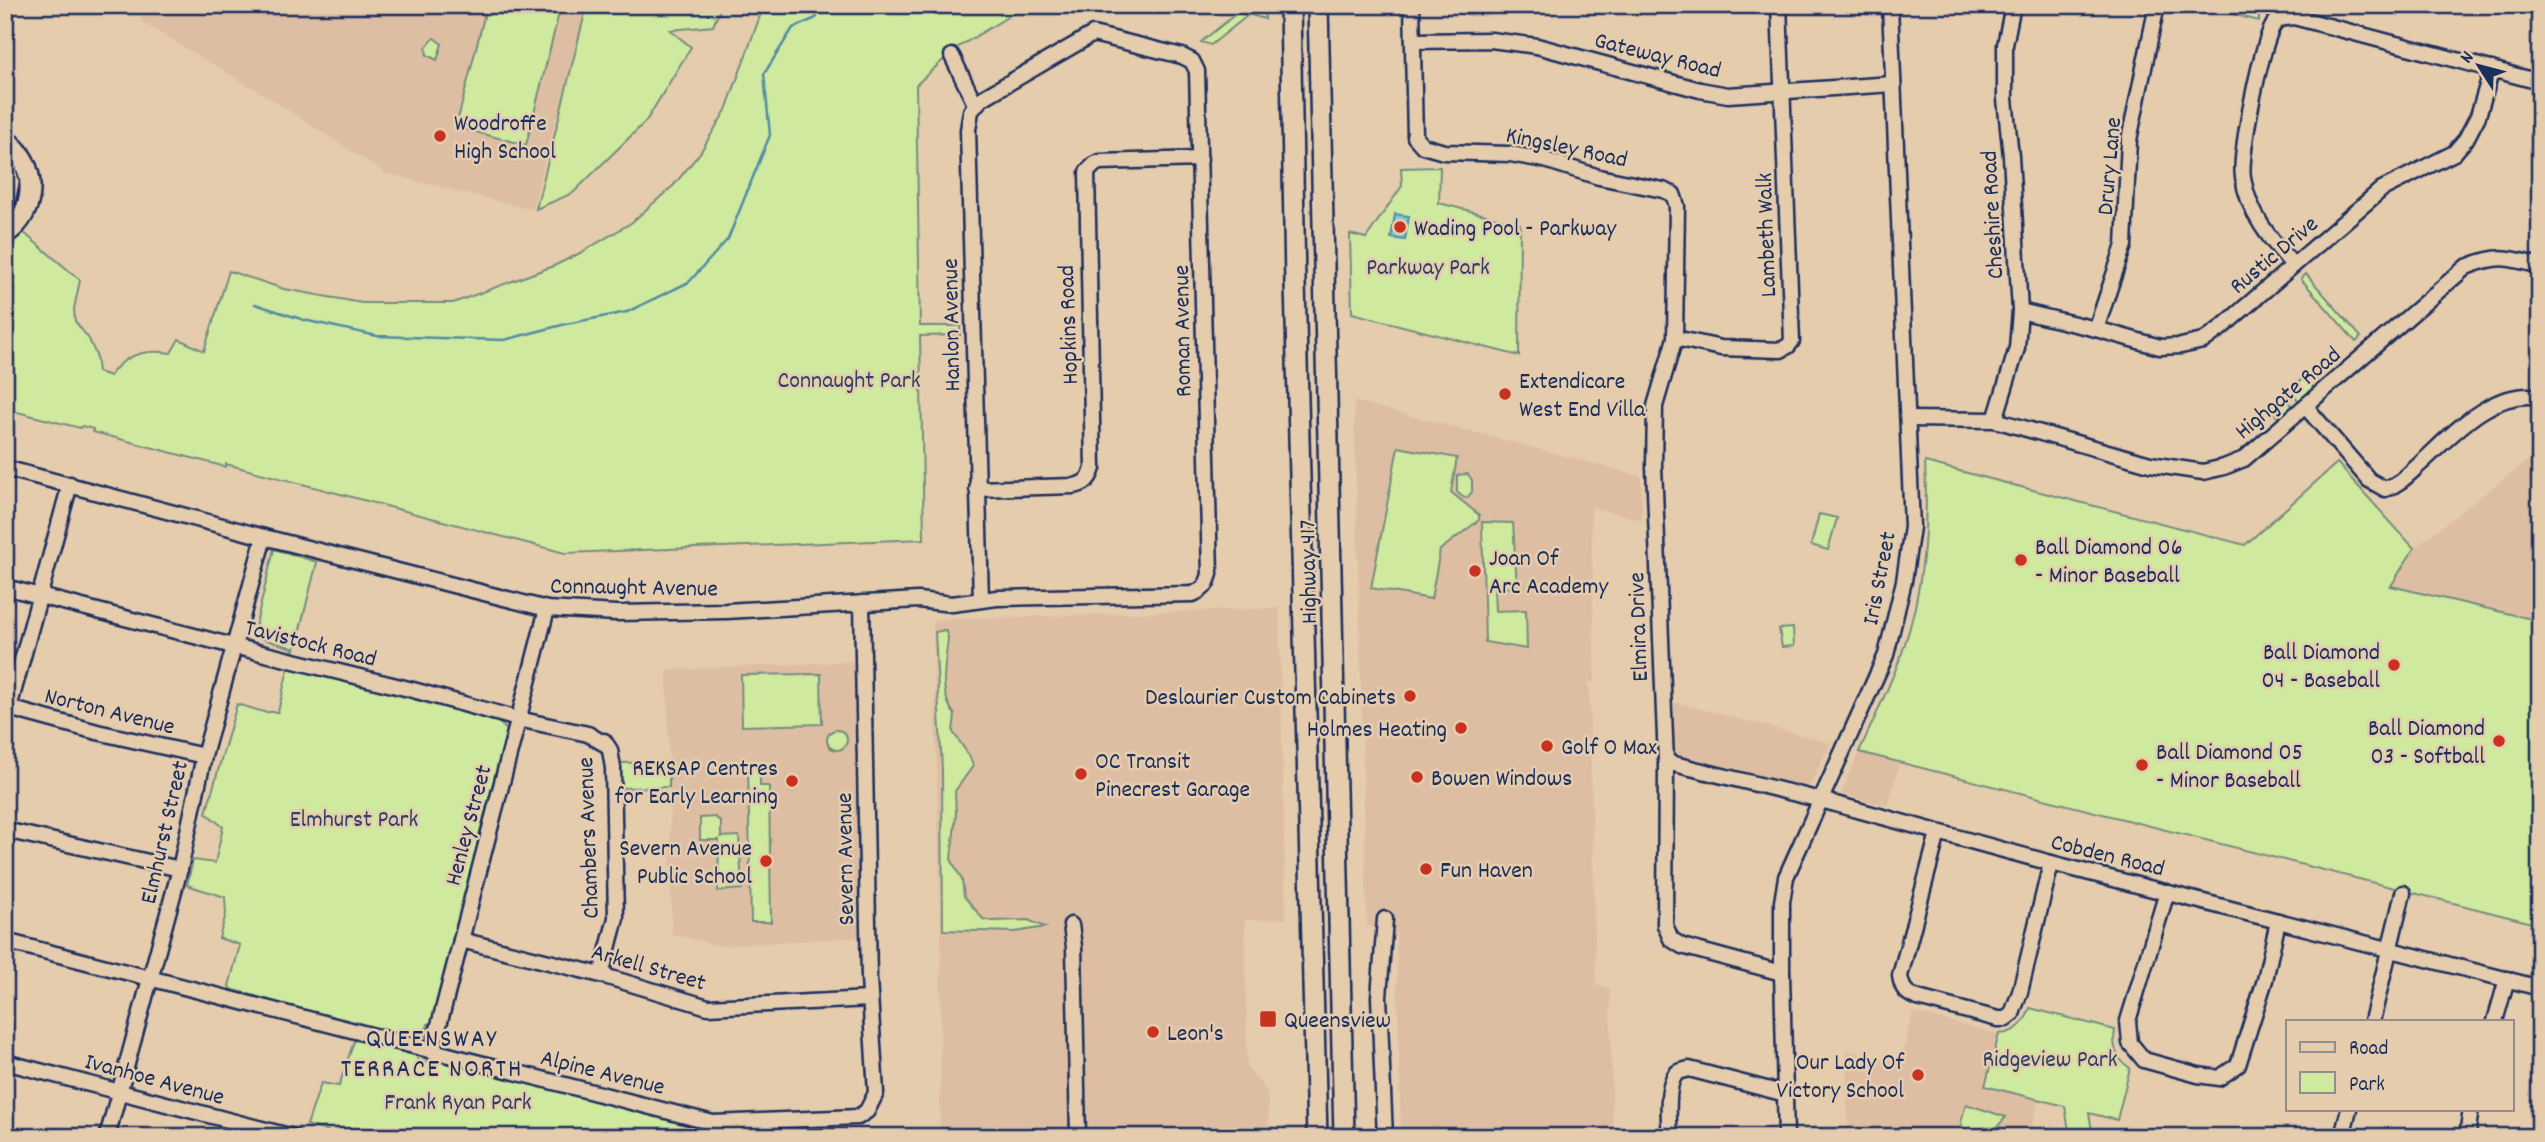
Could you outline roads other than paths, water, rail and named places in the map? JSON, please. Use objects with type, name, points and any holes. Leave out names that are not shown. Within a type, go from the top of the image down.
[{"type":"highway","points":[[1290,5],[1317,1137]]},
{"type":"highway","name":"Highway 417","points":[[1318,5],[1345,1137]]},
{"type":"highway","points":[[5,140],[23,158],[31,185],[26,210],[14,227],[5,234]]},
{"type":"highway","points":[[5,166],[9,182],[5,201]]},
{"type":"street","name":"Kingsley Road","points":[[1412,5],[1415,137],[1423,146],[1444,152],[1510,154],[1545,160],[1599,177],[1663,190],[1673,194],[1674,198]]},
{"type":"street","name":"Lambeth Walk","points":[[1675,338],[1721,348],[1781,350],[1792,341],[1779,5]]},
{"type":"street","name":"Iris Street","points":[[1786,1137],[1782,902],[1786,877],[1886,654],[1904,581],[1912,527],[1891,5]]},
{"type":"street","name":"Cheshire Road","points":[[1995,420],[2017,348],[2020,311],[2005,99],[2005,45],[2014,5]]},
{"type":"street","name":"Drury Lane","points":[[2096,329],[2124,245],[2129,141],[2158,5]]},
{"type":"street","points":[[2293,265],[2269,239],[2256,218],[2243,177],[2242,149],[2265,49],[2274,24],[2280,18],[2294,17],[2540,82]]},
{"type":"street","name":"Roman Avenue","points":[[975,104],[1093,34],[1182,56],[1192,61],[1198,71],[1210,574],[1208,583],[1193,594]]},
{"type":"street","name":"Gateway Road","points":[[1413,41],[1491,40],[1537,46],[1700,90],[1728,95],[1893,84]]},
{"type":"street","points":[[952,56],[975,104]]},
{"type":"street","name":"Rustic Drive","points":[[2020,311],[2160,347],[2203,341],[2382,189],[2454,153],[2466,139],[2478,116],[2491,69]]},
{"type":"street","name":"Hanlon Avenue","points":[[975,104],[969,118],[968,130],[981,600]]},
{"type":"street","name":"Hopkins Road","points":[[977,489],[1074,486],[1082,485],[1091,475],[1087,172],[1100,162],[1200,159]]},
{"type":"street","name":"Elmira Drive","points":[[1674,198],[1677,206],[1675,338],[1655,406],[1654,440],[1666,762],[1665,925],[1671,939],[1682,946],[1782,972]]},
{"type":"street","name":"Highgate Road","points":[[1908,419],[1995,420],[2150,464],[2203,472],[2224,467],[2244,459],[2466,267],[2490,257],[2514,258],[2540,266]]},
{"type":"street","points":[[2306,407],[2369,480],[2385,489],[2402,480],[2470,418],[2511,397],[2540,397]]},
{"type":"street","name":"Connaught Avenue","points":[[5,468],[547,609],[616,613],[726,611],[924,599],[952,604],[981,600],[1193,594]]},
{"type":"street","points":[[7,707],[70,484]]},
{"type":"street","name":"Elmhurst Street","points":[[107,1137],[180,869],[204,756],[264,537]]},
{"type":"street","name":"Tavistock Road","points":[[5,587],[518,719],[588,734],[603,743],[604,741]]},
{"type":"street","name":"Severn Avenue","points":[[862,603],[870,999],[876,1093],[867,1111]]},
{"type":"street","name":"Henley Street","points":[[432,1052],[547,609]]},
{"type":"street","name":"Norton Avenue","points":[[7,707],[97,732],[204,756]]},
{"type":"street","name":"Chambers Avenue","points":[[601,975],[616,918],[613,768],[610,750],[604,741]]},
{"type":"street","name":"Cobden Road","points":[[1666,762],[2540,988]]},
{"type":"street","points":[[5,830],[180,869]]},
{"type":"street","points":[[1938,833],[1900,976],[1901,987],[1909,995],[1930,1002],[1998,1019],[2007,1019],[2012,1014],[2020,992],[2051,863]]},
{"type":"street","points":[[2167,891],[2128,1021],[2130,1043],[2144,1060],[2198,1075],[2220,1078],[2238,1065],[2265,980],[2278,921]]},
{"type":"street","points":[[2372,1020],[2403,893]]},
{"type":"street","points":[[1385,919],[1380,997],[1385,1137]]},
{"type":"street","points":[[1071,925],[1074,947],[1078,1137]]},
{"type":"street","name":"Arkell Street","points":[[461,940],[601,975],[708,1007],[870,999]]},
{"type":"street","name":"Alpine Avenue","points":[[5,942],[432,1052],[712,1130],[858,1117],[867,1111]]},
{"type":"street","points":[[2495,1020],[2507,979]]},
{"type":"street","name":"Ivanhoe Avenue","points":[[5,1062],[293,1137]]},
{"type":"street","points":[[1670,1137],[1669,1093],[1671,1081],[1678,1072],[1689,1069],[1786,1092]]},
{"type":"street","points":[[2342,1137],[2349,1110]]},
{"type":"street","points":[[2469,1137],[2471,1110]]},
{"type":"water","name":"Wading Pool - Parkway","points":[[1395,214],[1409,216],[1405,240],[1391,238]]},
{"type":"waterway","points":[[255,304],[304,320],[377,336],[504,340],[627,312],[689,282],[728,239],[770,135],[764,74],[793,28],[816,18],[823,5]]},
{"type":"place","name":"Woodroffe High School","points":[[440,136]]},
{"type":"place","name":"Wading Pool - Parkway","points":[[1400,227]]},
{"type":"place","name":"Extendicare West End Villa","points":[[1505,394]]},
{"type":"place","name":"Ball Diamond 06 - Minor Baseball","points":[[2021,560]]},
{"type":"place","name":"Joan Of Arc Academy","points":[[1475,571]]},
{"type":"place","name":"Ball Diamond 04 - Baseball","points":[[2394,665]]},
{"type":"place","name":"Deslaurier Custom Cabinets","points":[[1410,696]]},
{"type":"place","name":"Holmes Heating","points":[[1461,728]]},
{"type":"place","name":"Ball Diamond 03 - Softball","points":[[2499,741]]},
{"type":"place","name":"Golf O Max","points":[[1547,746]]},
{"type":"place","name":"Ball Diamond 05 - Minor Baseball","points":[[2142,765]]},
{"type":"place","name":"OC Transit Pinecrest Garage","points":[[1081,774]]},
{"type":"place","name":"Bowen Windows","points":[[1417,777]]},
{"type":"place","name":"REKSAP Centres for Early Learning","points":[[792,781]]},
{"type":"place","name":"Severn Avenue Public School","points":[[766,861]]},
{"type":"place","name":"Fun Haven","points":[[1426,869]]},
{"type":"place","name":"Queensview","points":[[1268,1019]]},
{"type":"place","name":"Leon's","points":[[1153,1032]]},
{"type":"place","name":"Our Lady Of Victory School","points":[[1918,1075]]},
{"type":"district","name":"QUEENSWAY TERRACE NORTH","points":[[432,1052]]},
{"type":"park label","name":"Parkway Park","points":[[1428,266]]},
{"type":"park label","name":"Connaught Park","points":[[849,379]]},
{"type":"park label","name":"Elmhurst Park","points":[[354,818]]},
{"type":"park label","name":"Ridgeview Park","points":[[2050,1058]]},
{"type":"park label","name":"Frank Ryan Park","points":[[458,1101]]}]
